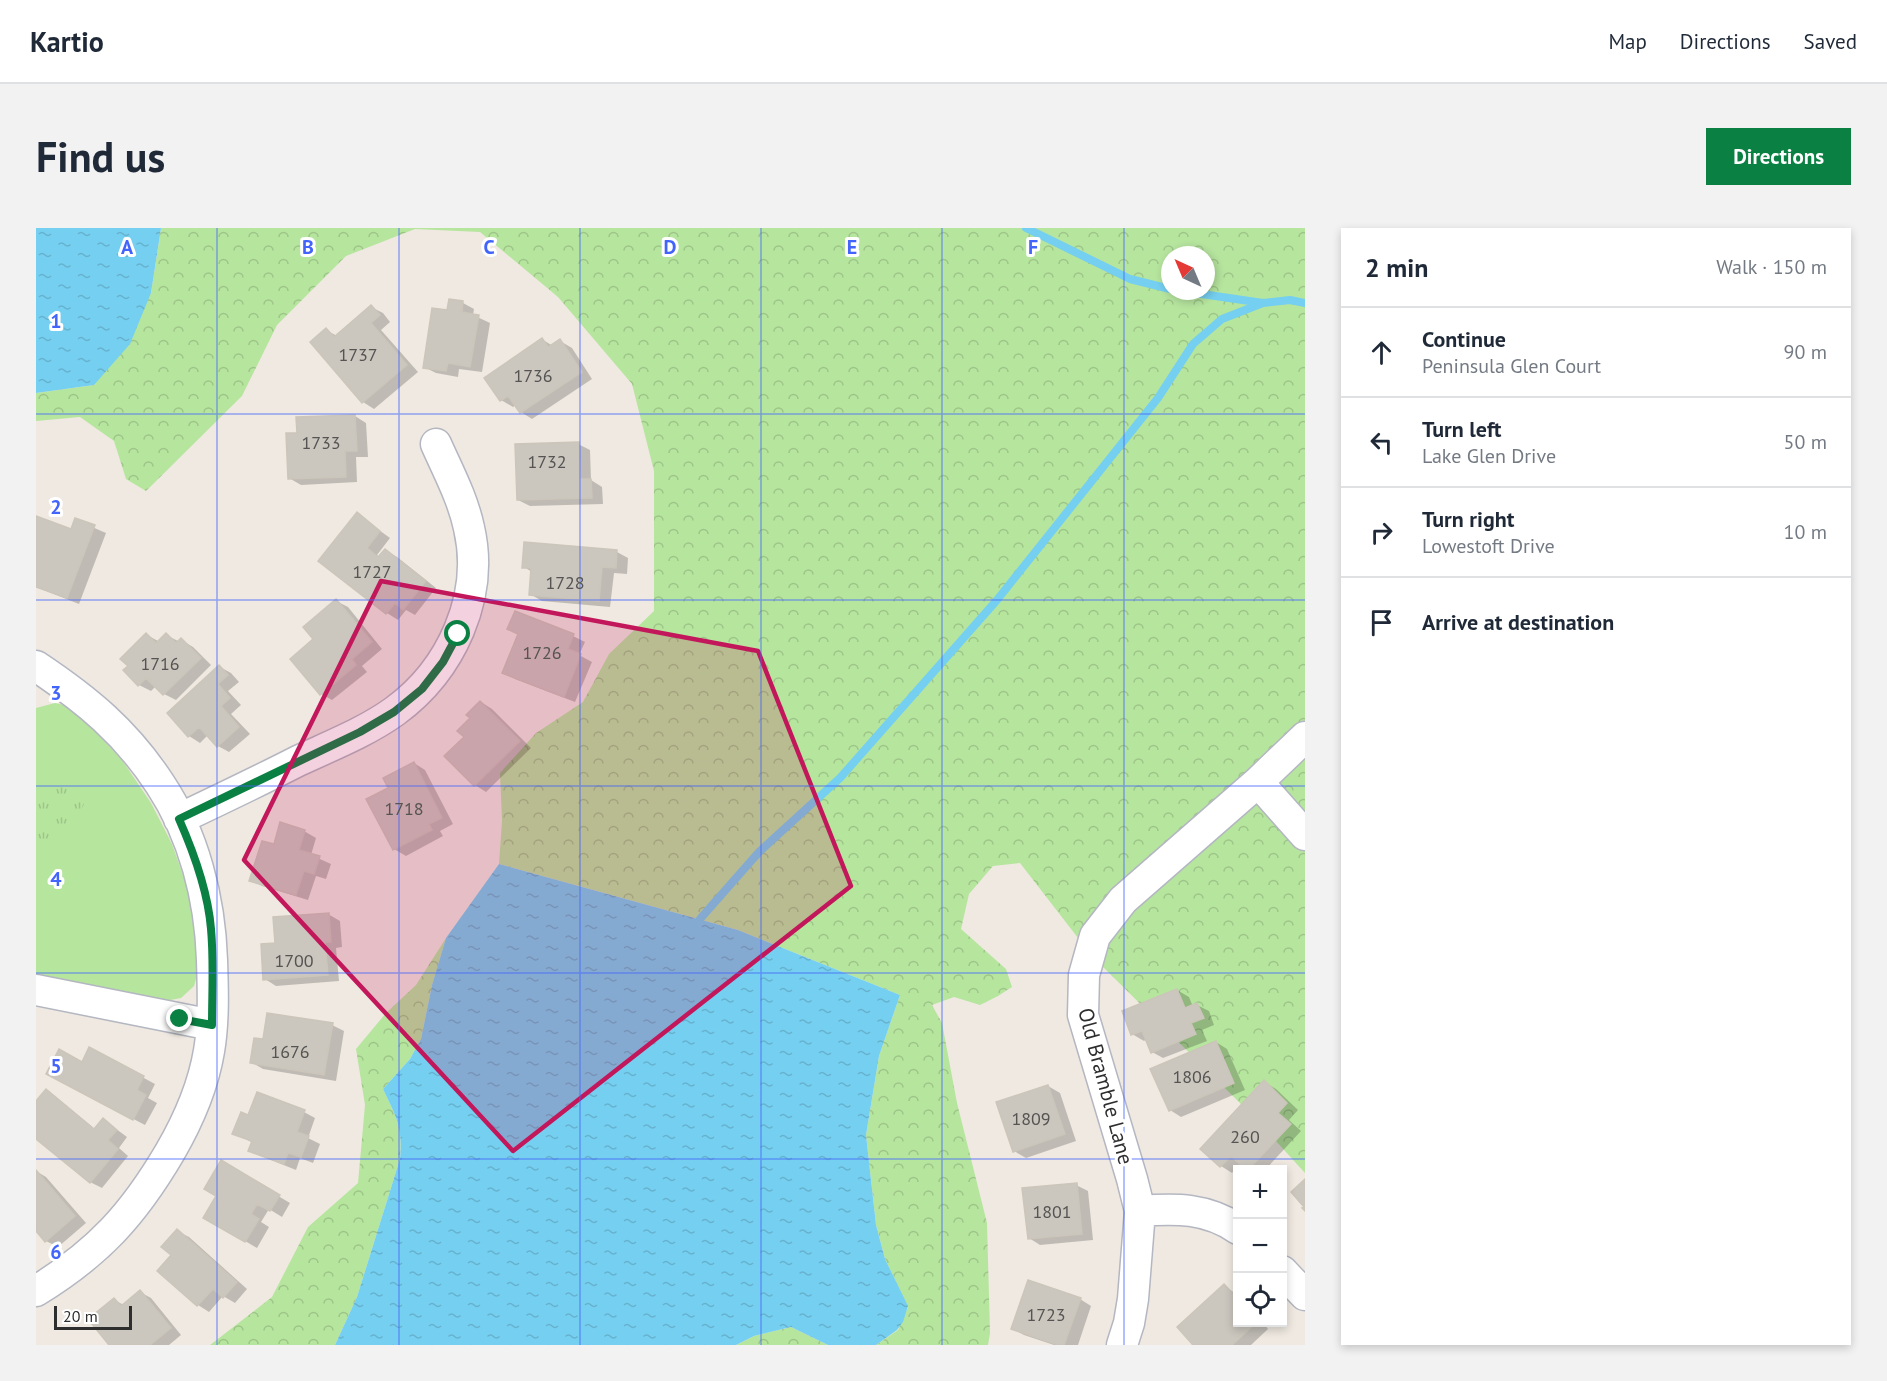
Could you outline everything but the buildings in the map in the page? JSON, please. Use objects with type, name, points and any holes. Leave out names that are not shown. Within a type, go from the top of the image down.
[{"type":"street","points":[[179,819],[360,732],[394,712],[422,689],[443,662],[458,634],[470,600],[474,563],[470,529],[457,491],[436,444]]},
{"type":"street","points":[[36,666],[72,690],[107,719],[161,785],[179,819],[192,848],[211,927],[212,1025],[209,1052],[200,1089],[180,1134],[149,1187],[132,1210],[89,1254],[64,1274],[36,1291]]},
{"type":"street","name":"Old Bramble Lane","points":[[1122,1345],[1129,1323],[1140,1211],[1083,1015],[1082,996],[1088,956],[1095,936],[1123,900],[1258,782],[1305,737]]},
{"type":"street","points":[[1258,782],[1305,835]]},
{"type":"street","points":[[36,990],[212,1025]]},
{"type":"street","points":[[1140,1211],[1190,1210],[1210,1214],[1233,1226]]},
{"type":"street","points":[[1284,1273],[1305,1295]]},
{"type":"highlighted area","points":[[381,581],[758,651],[851,886],[513,1151],[244,860]]},
{"type":"green space","points":[[161,228],[1305,228],[1305,1173],[1255,1118],[1092,956],[1020,863],[993,866],[969,894],[961,929],[1006,969],[1012,987],[980,1005],[954,997],[932,1005],[942,1023],[957,1103],[987,1223],[990,1333],[988,1345],[876,1345],[898,1330],[908,1307],[885,1259],[876,1225],[866,1135],[879,1056],[900,995],[738,930],[499,864],[502,821],[500,773],[536,733],[583,702],[609,654],[654,611],[654,471],[632,384],[558,297],[480,232],[415,229],[346,256],[277,325],[242,396],[146,491],[126,479],[114,441],[80,417],[36,421],[36,393],[94,385],[151,293]]},
{"type":"green space","points":[[55,703],[69,706],[122,760],[151,803],[172,844],[188,889],[196,934],[198,972],[194,986],[181,998],[160,1002],[36,974],[36,708]]},
{"type":"green space","points":[[52,780],[72,786],[85,802],[66,832],[53,843],[36,852],[36,785]]},
{"type":"green space","points":[[446,938],[432,985],[421,1039],[410,1059],[383,1089],[399,1130],[400,1159],[357,1297],[335,1345],[210,1345],[272,1297],[308,1227],[358,1183],[365,1105],[356,1049],[386,1013],[416,985]]},
{"type":"green space","points":[[791,1327],[828,1345],[736,1345],[754,1336]]},
{"type":"water","points":[[36,228],[161,228],[151,293],[130,344],[94,385],[36,393]]},
{"type":"water","points":[[499,864],[738,930],[900,995],[879,1056],[866,1135],[876,1225],[885,1259],[908,1306],[903,1322],[897,1330],[876,1345],[828,1345],[791,1327],[754,1336],[736,1345],[335,1345],[357,1297],[400,1159],[399,1130],[383,1089],[410,1059],[421,1039],[432,985],[446,938]]},
{"type":"waterway","points":[[1026,228],[1130,279],[1161,287]]},
{"type":"waterway","points":[[1215,296],[1263,303],[1290,300],[1305,303]]},
{"type":"waterway","points":[[696,927],[700,919],[759,852],[840,778],[997,600],[1158,398],[1193,344],[1222,319],[1263,303]]},
{"type":"route","points":[[180,1019],[212,1025],[211,927],[192,848],[179,819],[360,732],[394,712],[422,689],[443,662],[458,634]]}]
